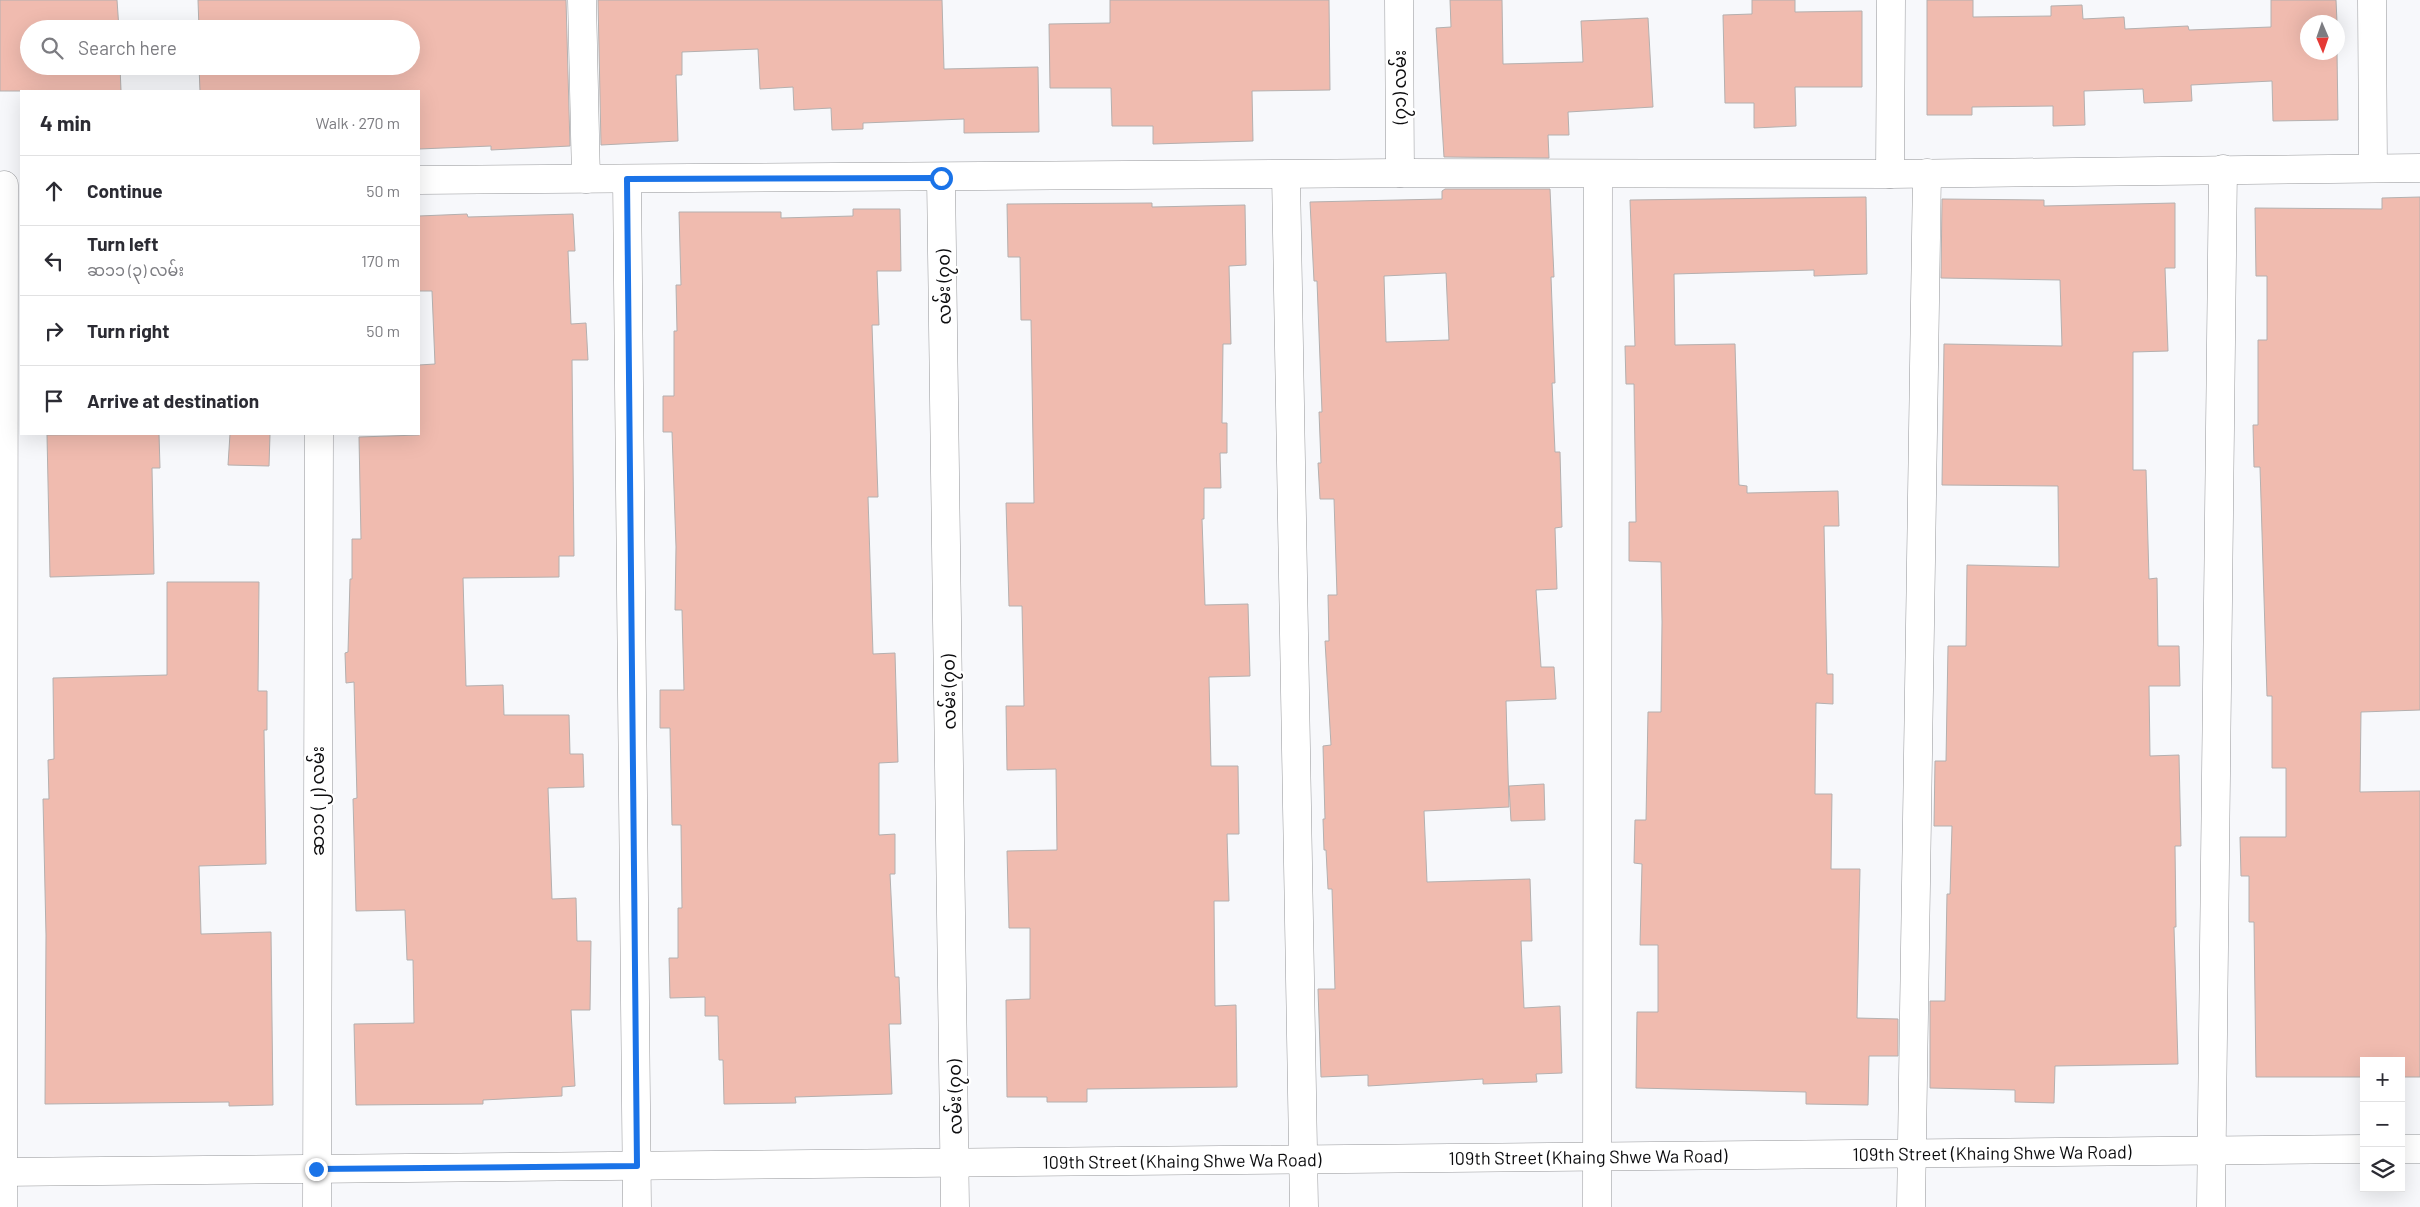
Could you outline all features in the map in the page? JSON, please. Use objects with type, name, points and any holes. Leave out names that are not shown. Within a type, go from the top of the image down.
[{"type":"street","points":[[582,0],[586,180]]},
{"type":"street","name":"(၇၁) လမ်း","points":[[1399,0],[1400,173]]},
{"type":"street","points":[[1890,174],[1891,0]]},
{"type":"street","points":[[2372,0],[2373,168]]},
{"type":"street","points":[[420,180],[941,178],[1400,173],[1890,174],[2420,168]]},
{"type":"street","points":[[2211,1207],[2223,169]]},
{"type":"street","points":[[1911,1207],[1928,173]]},
{"type":"street","points":[[1597,1207],[1598,174]]},
{"type":"street","points":[[1286,175],[1305,1160],[1304,1207]]},
{"type":"street","name":"လမ်း (၇၀)","points":[[941,178],[955,1207]]},
{"type":"street","points":[[627,179],[637,1207]]},
{"type":"street","points":[[3,1207],[1,1172],[8,185]]},
{"type":"street","name":"ဆ၁၁ (၂) လမ်း","points":[[317,1207],[319,435]]},
{"type":"street","name":"109th Street (Khaing Shwe Wa Road)","points":[[1,1172],[2360,1149]]},
{"type":"street","points":[[2405,1149],[2420,1149]]},
{"type":"building","points":[[0,0],[117,0],[118,20],[20,20],[20,75],[120,75],[121,90],[0,91]]},
{"type":"building","points":[[198,0],[566,0],[570,146],[491,150],[491,146],[420,149],[420,90],[200,90],[199,75],[420,75],[420,20],[199,20]]},
{"type":"building","points":[[598,0],[942,0],[944,69],[1038,67],[1039,132],[964,133],[964,119],[863,123],[863,129],[832,130],[831,108],[794,110],[793,87],[760,89],[758,49],[682,52],[682,75],[676,75],[678,141],[601,145]]},
{"type":"building","points":[[1110,0],[1329,0],[1330,90],[1252,91],[1253,141],[1153,144],[1153,126],[1112,126],[1111,88],[1050,88],[1049,24],[1110,23]]},
{"type":"building","points":[[1450,0],[1502,0],[1503,64],[1583,62],[1581,21],[1648,18],[1653,107],[1568,112],[1569,135],[1548,135],[1549,158],[1444,157],[1436,28],[1451,27]]},
{"type":"building","points":[[1752,0],[1795,0],[1795,12],[1862,11],[1862,87],[1795,87],[1796,126],[1754,128],[1754,103],[1725,103],[1723,15],[1752,14]]},
{"type":"building","points":[[1927,0],[1973,0],[1973,17],[2051,16],[2051,6],[2082,5],[2083,19],[2124,17],[2125,29],[2188,26],[2189,30],[2271,27],[2271,0],[2336,0],[2337,15],[2300,15],[2300,60],[2337,60],[2338,120],[2273,121],[2272,81],[2191,85],[2192,101],[2144,103],[2143,89],[2084,91],[2085,125],[2053,126],[2053,106],[1972,107],[1972,115],[1927,115]]},
{"type":"building","points":[[1445,189],[1550,189],[1554,277],[1551,277],[1555,383],[1552,383],[1555,452],[1560,452],[1562,527],[1555,528],[1557,589],[1536,590],[1541,667],[1554,667],[1556,699],[1506,701],[1509,807],[1424,811],[1427,882],[1530,879],[1532,941],[1521,941],[1524,1008],[1560,1006],[1562,1073],[1536,1074],[1537,1082],[1483,1084],[1483,1079],[1368,1086],[1368,1075],[1321,1077],[1318,989],[1335,989],[1332,889],[1328,889],[1326,850],[1324,850],[1323,746],[1331,745],[1325,641],[1329,641],[1328,595],[1337,595],[1334,499],[1320,499],[1318,463],[1321,463],[1319,412],[1322,412],[1317,281],[1314,281],[1310,202],[1442,199],[1442,191]],"holes":[[[1446,273],[1449,340],[1386,342],[1384,276]]]},
{"type":"building","points":[[1866,197],[1867,274],[1814,276],[1814,270],[1674,274],[1675,345],[1735,344],[1739,485],[1747,486],[1747,493],[1838,491],[1839,526],[1824,526],[1827,674],[1833,674],[1833,704],[1816,703],[1815,794],[1832,794],[1831,869],[1860,869],[1857,1018],[1898,1019],[1898,1056],[1869,1056],[1868,1105],[1806,1104],[1806,1092],[1636,1088],[1637,1012],[1658,1012],[1658,945],[1640,945],[1642,864],[1634,863],[1635,820],[1646,820],[1648,712],[1661,712],[1662,622],[1661,562],[1629,561],[1629,522],[1636,522],[1634,384],[1626,384],[1625,346],[1635,346],[1630,200]]},
{"type":"building","points":[[2420,197],[2420,710],[2361,712],[2360,792],[2420,791],[2420,1077],[2405,1077],[2405,1057],[2360,1057],[2360,1077],[2256,1077],[2254,922],[2249,922],[2249,876],[2241,876],[2240,837],[2286,837],[2286,768],[2272,768],[2272,696],[2267,696],[2260,467],[2254,467],[2253,425],[2258,425],[2258,340],[2267,340],[2267,276],[2256,276],[2255,208],[2382,209],[2382,198]]},
{"type":"building","points":[[1942,199],[2044,200],[2044,206],[2175,203],[2175,268],[2165,268],[2168,351],[2133,352],[2133,470],[2146,470],[2149,579],[2157,578],[2158,646],[2179,646],[2180,686],[2149,686],[2150,756],[2179,755],[2181,846],[2175,846],[2176,927],[2174,927],[2178,1064],[2055,1066],[2054,1103],[2015,1102],[2015,1090],[1930,1088],[1930,1001],[1945,1001],[1947,894],[1950,894],[1952,826],[1934,826],[1935,761],[1946,761],[1948,646],[1966,646],[1967,565],[2059,567],[2058,486],[1942,485],[1944,344],[2062,346],[2060,280],[1941,278]]},
{"type":"building","points":[[1152,203],[1152,207],[1245,205],[1246,265],[1229,266],[1231,344],[1223,344],[1222,423],[1227,423],[1227,453],[1220,453],[1221,488],[1204,488],[1204,519],[1202,519],[1205,605],[1248,604],[1250,676],[1209,677],[1211,766],[1238,766],[1239,834],[1227,834],[1229,901],[1214,901],[1215,1006],[1236,1005],[1237,1087],[1087,1089],[1087,1102],[1047,1102],[1047,1097],[1007,1097],[1006,1000],[1030,999],[1030,928],[1009,928],[1007,851],[1057,850],[1056,769],[1007,770],[1006,706],[1024,706],[1022,606],[1009,606],[1006,503],[1034,503],[1031,320],[1021,320],[1020,257],[1008,257],[1007,204]]},
{"type":"building","points":[[853,209],[900,209],[901,271],[877,271],[879,325],[872,325],[878,497],[868,497],[873,654],[895,653],[898,762],[879,763],[879,835],[895,834],[895,874],[890,874],[895,977],[899,977],[901,1024],[889,1024],[892,1094],[795,1097],[796,1103],[724,1104],[723,1060],[719,1060],[718,1016],[705,1016],[705,997],[670,998],[669,958],[678,958],[678,908],[682,908],[681,825],[672,825],[670,728],[660,728],[660,690],[684,690],[682,610],[675,610],[676,547],[672,432],[663,432],[663,396],[674,396],[674,331],[677,331],[676,285],[681,285],[679,212],[781,212],[781,218],[853,216]]},
{"type":"building","points":[[467,214],[468,217],[573,214],[575,251],[568,251],[571,324],[586,323],[588,360],[572,360],[574,556],[559,556],[559,577],[463,578],[466,686],[503,685],[504,715],[569,715],[570,754],[583,754],[584,787],[548,788],[552,899],[576,898],[577,941],[591,941],[590,1010],[571,1010],[575,1086],[562,1087],[562,1096],[483,1100],[483,1104],[356,1105],[354,1024],[414,1023],[413,960],[407,960],[405,910],[356,911],[353,799],[357,798],[354,682],[346,683],[345,653],[348,652],[352,539],[361,539],[359,437],[420,435],[420,365],[435,364],[432,291],[420,291],[420,216]]},
{"type":"building","points":[[47,435],[159,435],[160,468],[152,468],[154,574],[50,577]]},
{"type":"building","points":[[230,435],[270,435],[269,466],[228,465]]},
{"type":"building","points":[[167,582],[259,582],[258,691],[267,691],[267,730],[264,730],[266,864],[199,866],[201,934],[271,932],[273,1105],[229,1106],[229,1102],[45,1104],[46,935],[43,799],[49,799],[48,760],[54,759],[53,678],[167,675]]},
{"type":"building","points":[[1544,784],[1545,820],[1511,821],[1509,786]]},
{"type":"route","points":[[316,1169],[637,1166],[627,179],[941,178]]}]
